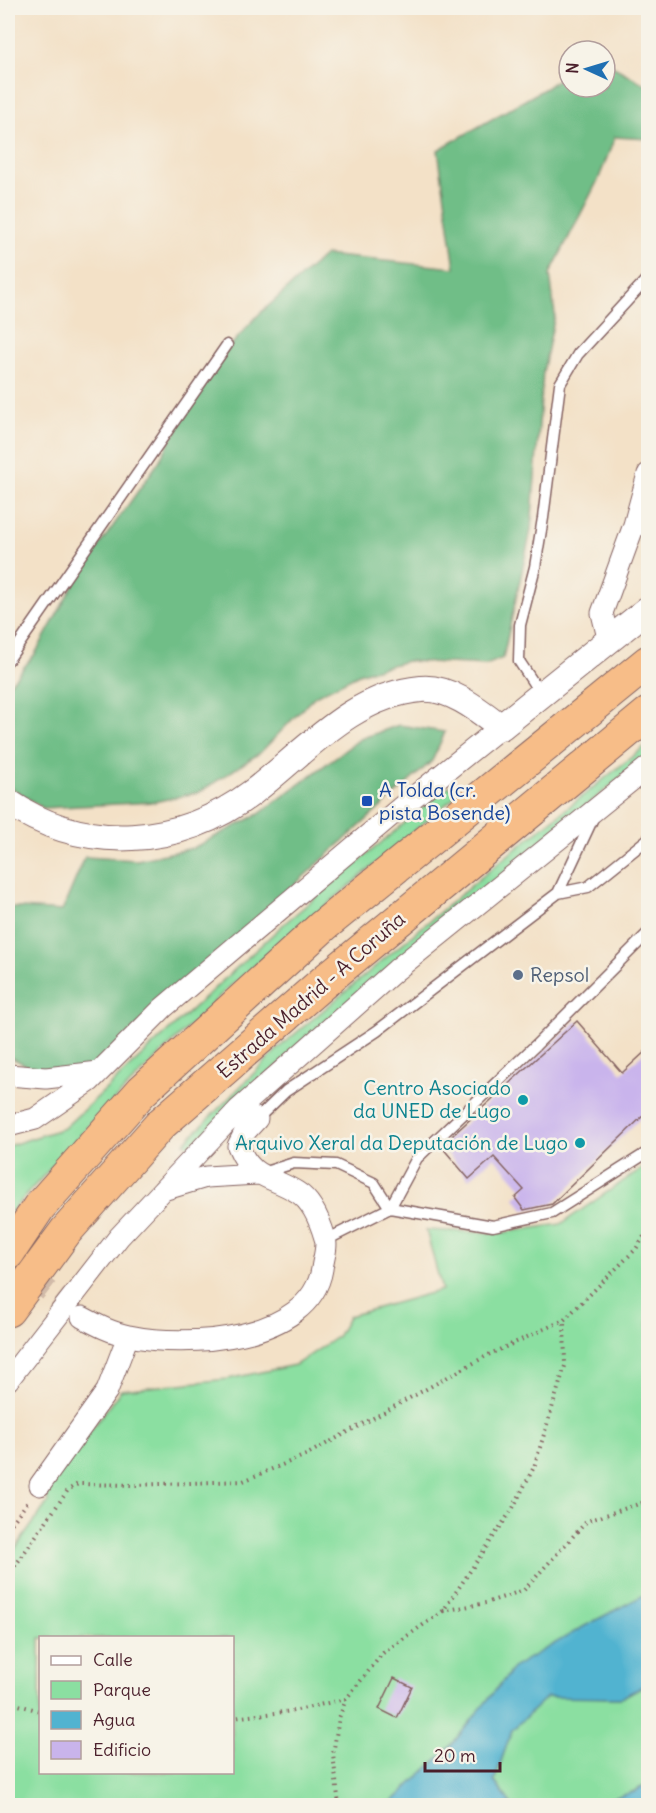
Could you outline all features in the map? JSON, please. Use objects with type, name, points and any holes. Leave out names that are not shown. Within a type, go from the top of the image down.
[{"type":"highway","name":"Estrada Madrid - A Coruña","points":[[8,1252],[39,1207],[142,1091],[323,926],[648,662]]},
{"type":"highway","name":"Estrada Madrid - A Coruña","points":[[8,1310],[66,1231],[161,1125],[326,980],[648,714]]},
{"type":"highway","points":[[8,1244],[39,1207]]},
{"type":"street","points":[[609,642],[602,613],[634,525],[648,474]]},
{"type":"street","points":[[8,1126],[35,1119],[99,1072],[163,1008],[400,808],[648,609]]},
{"type":"street","points":[[8,802],[56,826],[102,838],[145,838],[195,826],[251,794],[349,714],[389,696],[422,688],[451,695],[501,727]]},
{"type":"street","points":[[8,1380],[119,1237],[162,1190],[248,1114],[396,970],[648,767]]},
{"type":"street","points":[[8,1075],[45,1078],[99,1072]]},
{"type":"street","points":[[82,1317],[128,1336],[173,1341],[234,1336],[272,1326],[299,1309],[319,1284],[326,1240],[313,1207],[298,1192],[257,1174],[245,1162],[238,1146],[245,1132],[248,1114]]},
{"type":"street","points":[[162,1190],[206,1177],[257,1174]]},
{"type":"street","points":[[40,1485],[107,1391],[128,1336]]},
{"type":"lane","points":[[542,696],[519,660],[520,625],[535,567],[560,384],[578,354],[648,278]]},
{"type":"lane","points":[[8,660],[227,345]]},
{"type":"lane","points":[[558,893],[599,806]]},
{"type":"lane","points":[[248,1114],[377,1031],[558,893],[588,887],[648,839]]},
{"type":"lane","points":[[326,1240],[390,1208],[417,1158],[536,1046],[648,933]]},
{"type":"lane","points":[[257,1174],[294,1163],[336,1166],[374,1183],[390,1208],[493,1226],[552,1213],[648,1152]]},
{"type":"path","points":[[8,1576],[68,1490],[78,1484],[135,1485],[243,1481],[306,1455],[488,1355],[564,1320],[636,1249],[648,1230]]},
{"type":"path","points":[[339,1805],[333,1754],[339,1718],[346,1699],[383,1653],[443,1611],[513,1508],[534,1467],[565,1366],[564,1320]]},
{"type":"path","points":[[8,1528],[40,1485]]},
{"type":"path","points":[[443,1611],[486,1603],[524,1590],[587,1521],[648,1501]]},
{"type":"path","points":[[234,1718],[293,1711],[346,1699]]},
{"type":"path","points":[[8,1702],[39,1711]]},
{"type":"green space","points":[[617,69],[648,86],[648,139],[615,137],[599,178],[550,274],[555,315],[543,372],[531,530],[503,658],[486,665],[407,661],[361,673],[315,696],[260,753],[200,792],[154,802],[43,808],[8,786],[8,686],[35,654],[81,571],[158,463],[211,368],[255,318],[325,255],[455,268],[438,150],[557,80],[557,99],[617,99]]},
{"type":"green space","points":[[399,725],[445,732],[432,761],[73,1084],[67,1086],[8,1056],[8,907],[62,911],[85,857],[137,860],[193,848],[259,814],[360,739]]},
{"type":"green space","points":[[648,744],[648,755],[354,997],[189,1146],[184,1143],[283,1044],[503,859]]},
{"type":"green space","points":[[449,786],[458,794],[226,990],[97,1117],[8,1215],[8,1146],[64,1128],[285,923]]},
{"type":"green space","points":[[648,1164],[648,1593],[583,1627],[389,1805],[8,1806],[8,1559],[48,1502],[46,1490],[121,1390],[228,1379],[295,1365],[337,1337],[349,1316],[442,1290],[426,1230],[499,1233],[561,1224]]},
{"type":"green space","points":[[648,1683],[648,1783],[633,1792],[600,1802],[565,1805],[512,1805],[494,1781],[512,1730],[547,1696],[621,1698]]},
{"type":"water","points":[[648,1593],[648,1683],[621,1698],[547,1697],[512,1730],[494,1781],[512,1805],[389,1805],[450,1747],[514,1667]]},
{"type":"water","points":[[648,1783],[648,1805],[586,1805],[634,1792]]},
{"type":"building","points":[[577,1021],[622,1073],[648,1049],[648,1111],[552,1204],[524,1210],[515,1198],[524,1190],[494,1157],[469,1179],[441,1146]]},
{"type":"building","points":[[394,1678],[412,1687],[397,1718],[379,1709]]},
{"type":"tunnel","points":[[8,1259],[79,1315]]},
{"type":"place","name":"A Tolda (cr. pista Bosende)","points":[[367,801]]},
{"type":"place","name":"Repsol","points":[[518,975]]},
{"type":"place","name":"Centro Asociado da UNED de Lugo","points":[[523,1100]]},
{"type":"place","name":"Arquivo Xeral da Deputación de Lugo","points":[[580,1143]]}]
